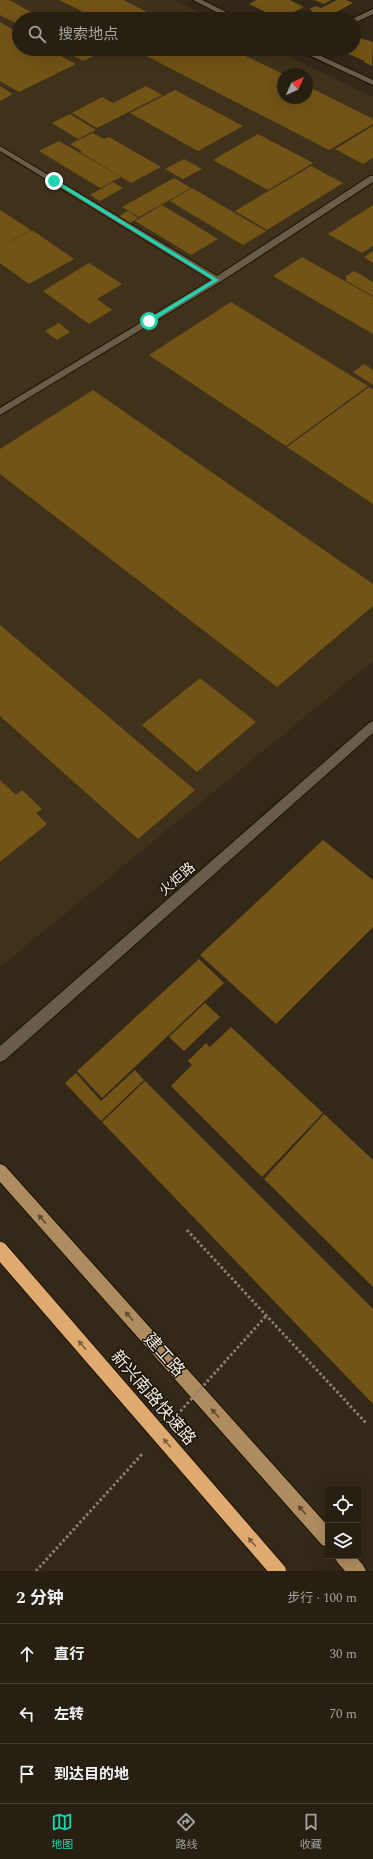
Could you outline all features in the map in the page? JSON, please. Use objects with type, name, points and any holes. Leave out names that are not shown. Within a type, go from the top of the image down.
[{"type":"highway","name":"新兴南路快速路","points":[[0,1250],[278,1571]]},
{"type":"main road","name":"建工路","points":[[0,1172],[325,1536]]},
{"type":"main road","points":[[346,1559],[357,1571]]},
{"type":"street","points":[[196,0],[221,12]]},
{"type":"street","points":[[361,17],[373,11]]},
{"type":"street","points":[[316,56],[373,83]]},
{"type":"street","points":[[0,148],[216,280]]},
{"type":"street","points":[[0,412],[216,280],[373,178]]},
{"type":"street","name":"火炬路","points":[[0,1055],[373,726]]},
{"type":"path","points":[[187,1230],[366,1423]]},
{"type":"shaded area","points":[[0,0],[174,0],[199,12],[12,12],[12,56],[288,56],[373,97],[373,661],[0,967]]},
{"type":"building","points":[[0,0],[9,0],[31,12],[12,12],[12,21],[0,15]]},
{"type":"building","points":[[59,0],[123,0],[147,12],[84,12]]},
{"type":"building","points":[[256,0],[290,0],[304,7],[294,12],[266,12],[249,4]]},
{"type":"building","points":[[314,0],[331,0],[324,4]]},
{"type":"building","points":[[337,0],[346,0],[353,3],[337,12],[311,12],[313,11],[309,9],[316,6],[321,8]]},
{"type":"building","points":[[0,22],[12,29],[12,56],[61,56],[76,64],[19,92],[0,81]]},
{"type":"building","points":[[361,38],[373,42],[372,66],[364,62],[365,61],[353,56],[361,56]]},
{"type":"building","points":[[74,56],[94,56],[83,61]]},
{"type":"building","points":[[147,56],[246,56],[277,71],[277,104],[313,104],[313,89],[373,119],[373,124],[329,150]]},
{"type":"building","points":[[0,86],[13,94],[0,101]]},
{"type":"building","points":[[146,86],[162,95],[97,128],[72,113],[102,97],[113,103]]},
{"type":"building","points":[[175,90],[243,126],[198,151],[130,113]]},
{"type":"building","points":[[70,114],[96,130],[78,139],[52,123]]},
{"type":"building","points":[[373,126],[373,158],[363,164],[335,149]]},
{"type":"building","points":[[93,133],[104,139],[109,137],[161,167],[131,183],[80,152],[82,151],[70,144]]},
{"type":"building","points":[[258,134],[313,163],[268,190],[213,160]]},
{"type":"building","points":[[59,141],[121,177],[100,188],[39,151]]},
{"type":"building","points":[[184,159],[202,169],[183,179],[165,169]]},
{"type":"building","points":[[311,166],[343,183],[267,230],[235,211]]},
{"type":"building","points":[[174,178],[191,188],[139,217],[122,207]]},
{"type":"building","points":[[113,182],[123,188],[100,201],[90,195]]},
{"type":"building","points":[[192,188],[266,231],[243,245],[170,201]]},
{"type":"building","points":[[162,205],[218,239],[191,255],[135,221]]},
{"type":"building","points":[[373,205],[373,246],[362,253],[328,234]]},
{"type":"building","points":[[0,210],[31,230],[0,247]]},
{"type":"building","points":[[128,211],[138,218],[130,223],[119,216]]},
{"type":"building","points":[[32,230],[74,259],[29,284],[0,263],[0,247]]},
{"type":"building","points":[[373,251],[373,263],[364,257]]},
{"type":"building","points":[[302,257],[373,297],[373,334],[273,276]]},
{"type":"building","points":[[89,263],[122,284],[97,299],[112,310],[89,324],[43,291]]},
{"type":"building","points":[[354,271],[373,282],[373,296],[345,280],[347,278],[345,277]]},
{"type":"building","points":[[231,302],[368,386],[286,446],[149,355]]},
{"type":"building","points":[[59,323],[70,332],[57,340],[45,331]]},
{"type":"building","points":[[364,364],[373,370],[373,385],[353,372]]},
{"type":"building","points":[[369,387],[373,389],[373,504],[287,447]]},
{"type":"building","points":[[93,390],[373,584],[373,606],[277,687],[0,474],[0,449]]},
{"type":"building","points":[[0,625],[195,790],[138,839],[0,716]]},
{"type":"building","points":[[200,678],[256,722],[197,772],[142,725]]},
{"type":"building","points":[[0,780],[16,795],[22,790],[42,809],[36,813],[47,824],[0,862]]},
{"type":"building","points":[[323,840],[373,880],[373,927],[276,1024],[200,955]]},
{"type":"building","points":[[199,959],[224,983],[102,1098],[77,1071]]},
{"type":"building","points":[[205,1003],[220,1017],[184,1051],[169,1037]]},
{"type":"building","points":[[231,1027],[323,1113],[262,1177],[171,1086],[192,1065],[188,1061],[206,1043],[210,1047]]},
{"type":"building","points":[[135,1070],[144,1080],[101,1121],[65,1083],[76,1073],[101,1101]]},
{"type":"building","points":[[145,1081],[373,1309],[373,1404],[102,1122]]},
{"type":"building","points":[[324,1114],[373,1160],[373,1287],[264,1179]]},
{"type":"route","points":[[54,181],[216,280],[149,321]]}]
